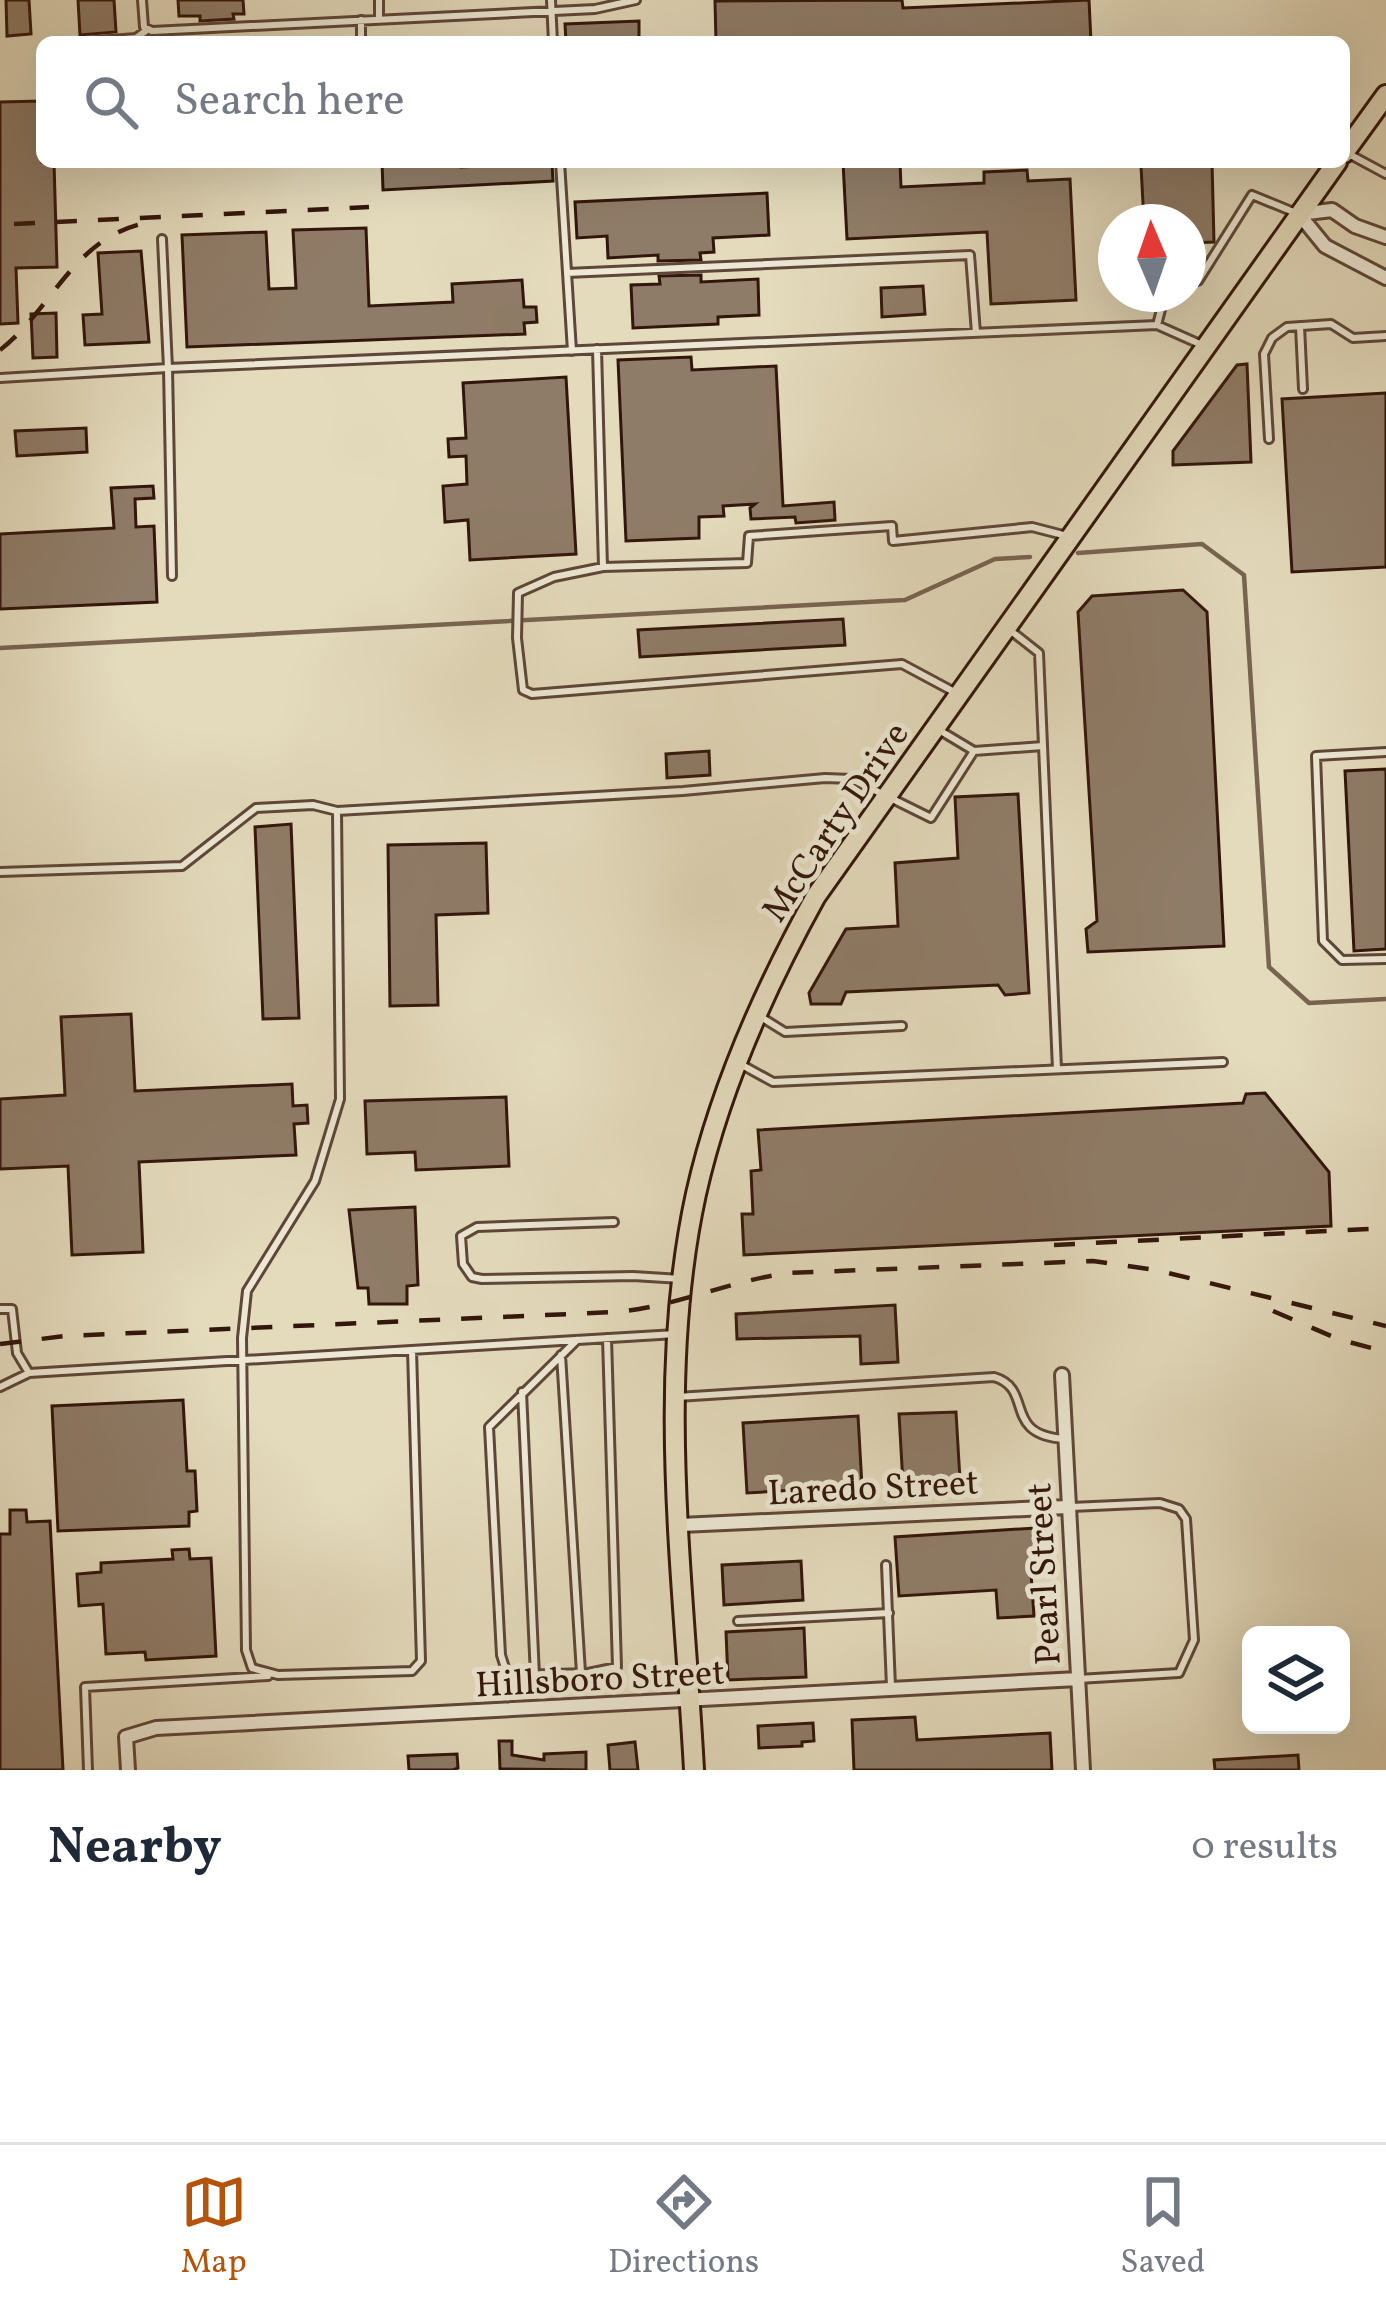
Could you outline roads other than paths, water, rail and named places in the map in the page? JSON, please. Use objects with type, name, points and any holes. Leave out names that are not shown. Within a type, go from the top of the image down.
[{"type":"main road","points":[[1350,145],[1383,104]]},
{"type":"main road","name":"McCarty Drive","points":[[694,1770],[676,1397],[696,1195],[738,1063],[816,896],[1333,168]]},
{"type":"street","points":[[1299,214],[1332,210],[1354,226],[1386,237]]},
{"type":"street","points":[[1299,214],[1325,246],[1386,278]]},
{"type":"street","name":"Pearl Street","points":[[1062,1375],[1083,1770]]},
{"type":"street","name":"Laredo Street","points":[[681,1525],[1067,1507]]},
{"type":"street","name":"Hillsboro Street","points":[[128,1770],[126,1737],[156,1728],[1078,1679]]},
{"type":"lane","points":[[142,0],[147,30]]},
{"type":"lane","points":[[379,0],[379,19]]},
{"type":"lane","points":[[551,0],[553,36]]},
{"type":"lane","points":[[139,36],[147,30],[595,9],[636,0]]},
{"type":"lane","points":[[361,20],[361,36]]},
{"type":"lane","points":[[1350,155],[1386,174]]},
{"type":"lane","points":[[560,168],[572,351]]},
{"type":"lane","points":[[1206,268],[1252,195],[1299,214]]},
{"type":"lane","points":[[162,239],[172,576]]},
{"type":"lane","points":[[567,273],[970,255],[976,333]]},
{"type":"lane","points":[[1157,325],[1160,312]]},
{"type":"lane","points":[[1269,439],[1264,354],[1272,338],[1287,327],[1331,324],[1353,338],[1386,336]]},
{"type":"lane","points":[[0,378],[1157,325],[1205,346]]},
{"type":"lane","points":[[1300,326],[1303,389]]},
{"type":"lane","points":[[597,350],[603,567]]},
{"type":"lane","points":[[959,695],[902,664],[532,694],[523,690],[518,593],[554,577],[603,567],[747,563],[749,536],[892,526],[893,542],[1032,527],[1071,538]]},
{"type":"lane","points":[[1006,628],[1039,653],[1057,1070]]},
{"type":"lane","points":[[936,728],[974,751],[1043,746]]},
{"type":"lane","points":[[0,872],[182,866],[256,808],[313,805],[337,811],[826,778],[852,779],[931,818],[974,751]]},
{"type":"lane","points":[[1386,752],[1316,756],[1323,941],[1342,960],[1386,959]]},
{"type":"lane","points":[[278,1675],[252,1668],[246,1650],[240,1360],[247,1291],[315,1181],[340,1100],[337,811]]},
{"type":"lane","points":[[758,1015],[785,1032],[902,1026]]},
{"type":"lane","points":[[738,1063],[773,1082],[1223,1062]]},
{"type":"lane","points":[[614,1222],[477,1227],[461,1236],[463,1264],[472,1277],[482,1280],[633,1276],[685,1280]]},
{"type":"lane","points":[[0,1309],[12,1309],[16,1353],[29,1373]]},
{"type":"lane","points":[[0,1387],[29,1373],[680,1334]]},
{"type":"lane","points":[[577,1340],[489,1427],[501,1655],[506,1671],[535,1676],[617,1667],[607,1338]]},
{"type":"lane","points":[[88,1770],[85,1688],[412,1671],[421,1661],[412,1350]]},
{"type":"lane","points":[[561,1355],[581,1673]]},
{"type":"lane","points":[[676,1397],[994,1377],[1012,1389],[1031,1432],[1064,1439]]},
{"type":"lane","points":[[522,1391],[535,1676]]},
{"type":"lane","points":[[1067,1507],[1160,1503],[1179,1509],[1186,1519],[1194,1640],[1179,1673],[1078,1679]]},
{"type":"lane","points":[[886,1565],[891,1690]]},
{"type":"lane","points":[[738,1621],[889,1613]]},
{"type":"waterway","points":[[1078,553],[1202,544],[1244,575],[1269,967],[1309,1003],[1386,999]]},
{"type":"waterway","points":[[0,648],[905,600],[995,559],[1030,557]]},
{"type":"railway","points":[[14,224],[369,207]]},
{"type":"railway","points":[[0,350],[97,245],[141,224]]},
{"type":"railway","points":[[1054,1245],[1386,1228]]},
{"type":"railway","points":[[0,1344],[65,1336],[616,1312],[788,1273],[1093,1261],[1156,1270],[1386,1326]]},
{"type":"railway","points":[[1273,1311],[1338,1339],[1386,1352]]}]
